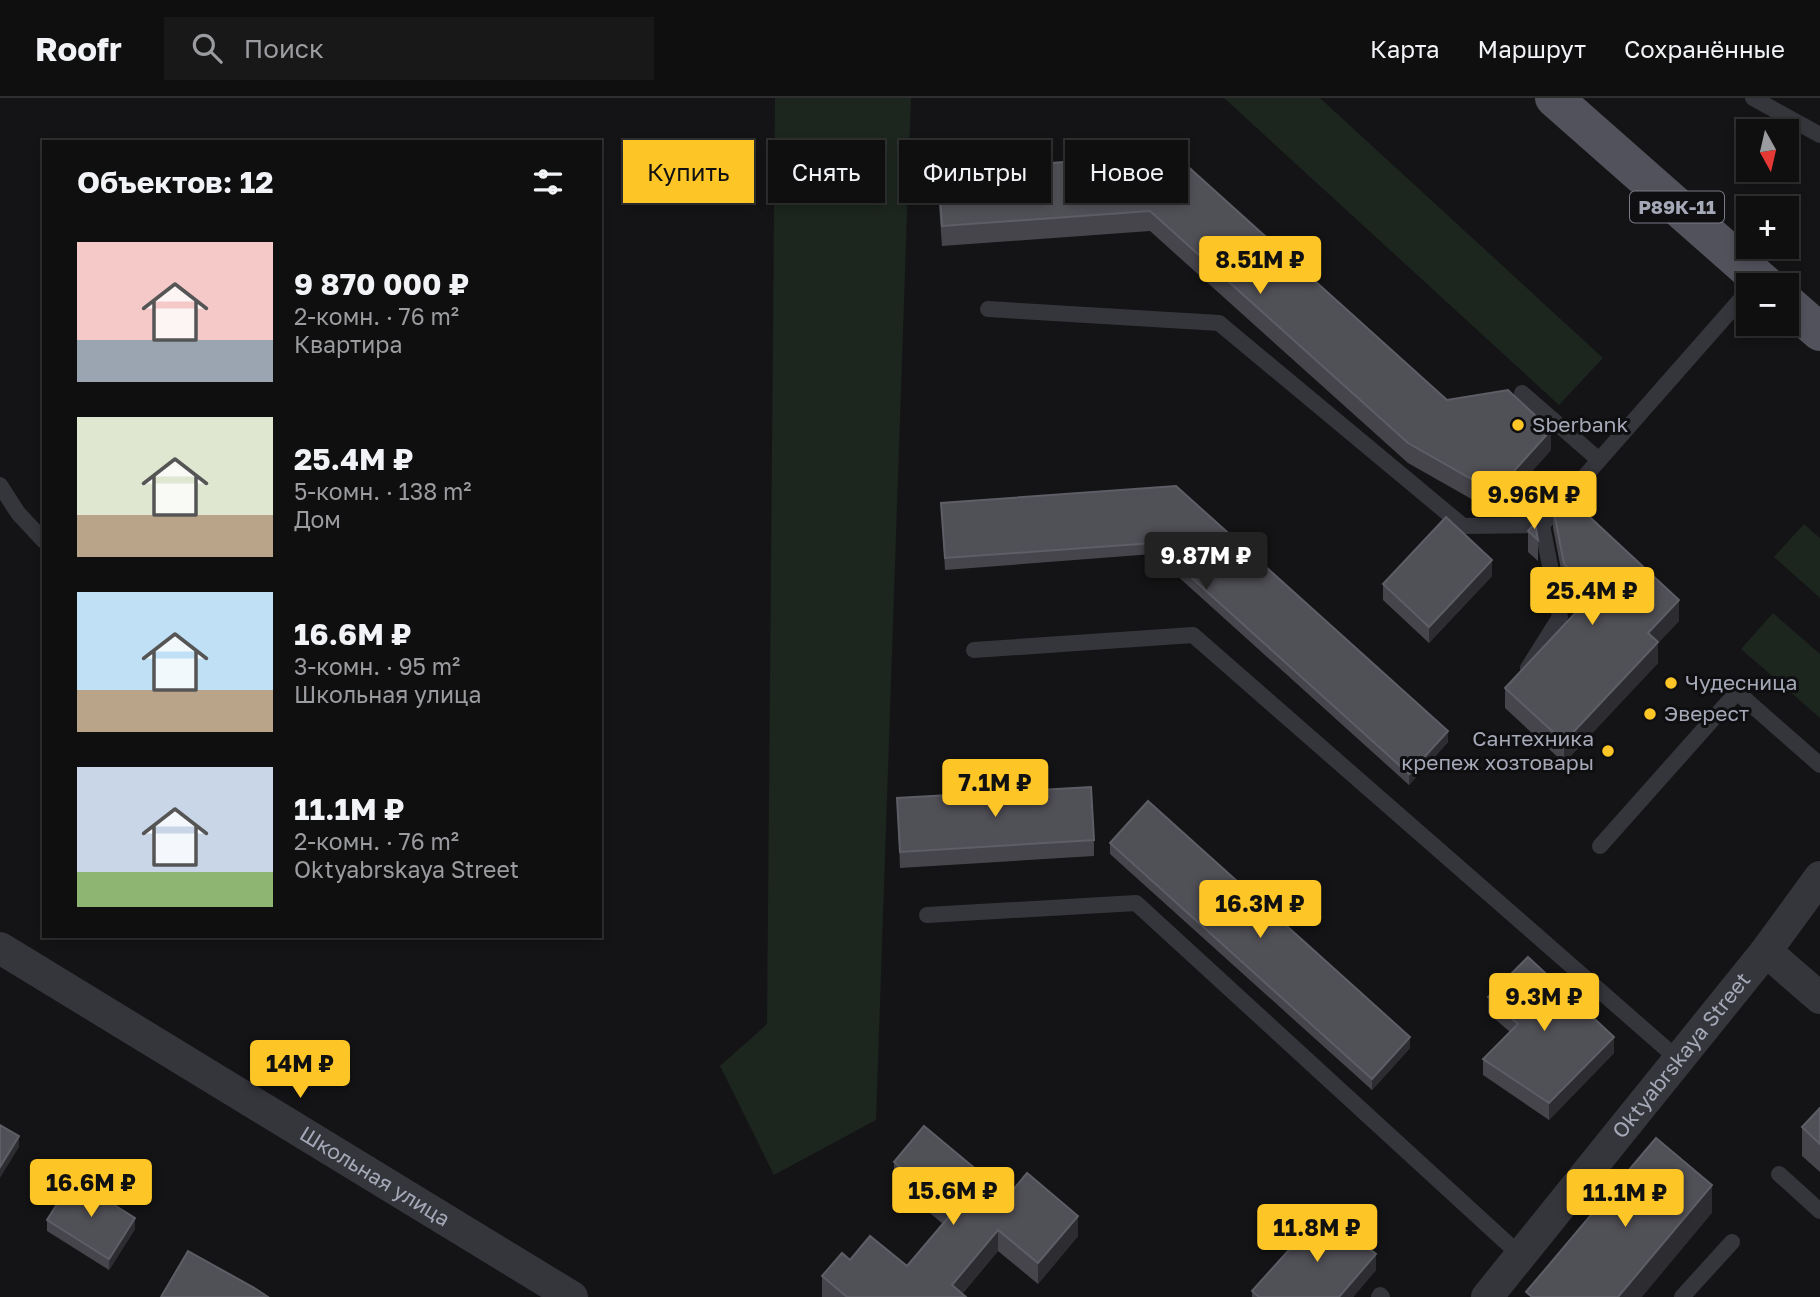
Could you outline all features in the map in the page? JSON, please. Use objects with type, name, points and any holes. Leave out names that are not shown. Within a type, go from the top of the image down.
[{"type":"main road","name":"Р89К-11","points":[[1554,98],[1745,273]]},
{"type":"main road","name":"Р89К-11","points":[[1799,316],[1820,332]]},
{"type":"street","name":"Oktyabrskaya Street","points":[[1487,1297],[1766,951],[1820,877]]},
{"type":"street","name":"Школьная улица","points":[[0,948],[572,1297]]},
{"type":"street","points":[[1766,951],[1820,998]]},
{"type":"lane","points":[[1753,98],[1820,135]]},
{"type":"lane","points":[[988,309],[1219,323],[1463,526],[1542,525],[1599,460],[1736,317]]},
{"type":"lane","points":[[1522,393],[1599,460]]},
{"type":"lane","points":[[0,485],[18,513],[42,539]]},
{"type":"lane","points":[[1528,668],[1560,617],[1542,525]]},
{"type":"lane","points":[[974,650],[1193,635],[1679,1060]]},
{"type":"lane","points":[[1600,846],[1737,692],[1820,765]]},
{"type":"lane","points":[[927,915],[1136,903],[1520,1255]]},
{"type":"lane","points":[[1779,1174],[1820,1212]]},
{"type":"lane","points":[[1682,1297],[1732,1242]]},
{"type":"shaded area","points":[[775,98],[911,98],[910,140],[899,140],[899,203],[907,203],[876,1120],[774,1175],[720,1066],[767,1024],[774,203],[885,203],[885,140],[775,140]]},
{"type":"shaded area","points":[[1224,98],[1320,98],[1603,358],[1559,405]]},
{"type":"shaded area","points":[[1804,524],[1820,538],[1820,598],[1774,557]]},
{"type":"shaded area","points":[[1773,613],[1820,654],[1820,718],[1741,649]]},
{"type":"building","points":[[1065,162],[1065,203],[1188,203],[1188,167],[1447,400],[1508,390],[1551,430],[1498,489],[1489,489],[1408,443],[1150,211],[942,226],[940,203],[1051,203],[1051,163]]},
{"type":"building","points":[[1176,486],[1448,731],[1409,774],[1153,543],[945,558],[941,503]]},
{"type":"building","points":[[1565,494],[1679,600],[1648,633],[1658,642],[1564,742],[1505,688],[1595,592],[1564,564],[1553,507]]},
{"type":"building","points":[[1446,517],[1492,560],[1429,627],[1383,584]]},
{"type":"building","points":[[1535,523],[1538,540],[1528,531]]},
{"type":"building","points":[[1091,787],[1094,840],[900,852],[897,798]]},
{"type":"building","points":[[1148,801],[1410,1037],[1372,1079],[1110,843]]},
{"type":"building","points":[[1528,957],[1614,1037],[1549,1103],[1483,1059],[1518,1024],[1488,997]]},
{"type":"building","points":[[1820,1108],[1820,1144],[1802,1127]]},
{"type":"building","points":[[0,1125],[19,1136],[0,1167]]},
{"type":"building","points":[[924,1126],[1008,1196],[1027,1173],[1078,1216],[1038,1263],[998,1230],[952,1285],[966,1297],[847,1297],[822,1276],[842,1253],[850,1260],[870,1236],[907,1266],[953,1212],[894,1162]]},
{"type":"building","points":[[1656,1138],[1712,1185],[1618,1297],[1532,1297],[1526,1292]]},
{"type":"building","points":[[73,1179],[135,1218],[109,1259],[47,1220]]},
{"type":"building","points":[[1323,1212],[1376,1254],[1339,1297],[1259,1297],[1252,1291]]},
{"type":"building","points":[[188,1251],[256,1289],[268,1297],[161,1297]]},
{"type":"place","name":"Sberbank","points":[[1518,425]]},
{"type":"place","name":"Чудесница","points":[[1671,683]]},
{"type":"place","name":"Эверест","points":[[1650,714]]},
{"type":"place","name":"Сантехника крепеж хозтовары","points":[[1608,751]]}]
